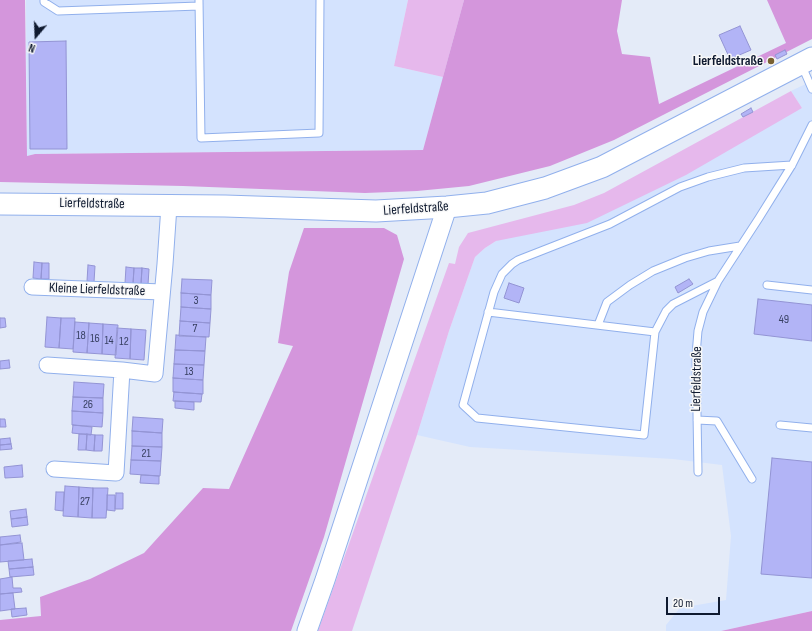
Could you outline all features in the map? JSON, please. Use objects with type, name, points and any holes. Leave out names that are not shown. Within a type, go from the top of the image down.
[{"type":"main road","name":"Lierfeldstraße","points":[[0,204],[225,206],[376,211],[447,207],[487,202],[516,196],[571,179],[602,167],[806,61]]},
{"type":"street","name":"Kleine Lierfeldstraße","points":[[47,365],[122,370],[155,374],[166,264],[169,206]]},
{"type":"street","points":[[307,631],[345,521],[447,207]]},
{"type":"street","name":"Kleine Lierfeldstraße","points":[[32,287],[162,292]]},
{"type":"street","points":[[54,469],[116,473],[122,370]]},
{"type":"lane","points":[[44,0],[44,2],[58,11],[199,3],[201,138],[319,133],[320,0]]},
{"type":"lane","name":"Lierfeldstraße","points":[[806,61],[812,89]]},
{"type":"lane","name":"Lierfeldstraße","points":[[698,472],[696,355],[698,331],[703,312],[718,282],[740,246],[760,218],[792,165],[812,125]]},
{"type":"lane","points":[[718,282],[673,304],[666,311],[655,332],[644,435],[478,418],[463,405],[488,312],[500,277],[506,269],[518,260],[610,224],[680,187],[708,177],[744,168],[792,165]]},
{"type":"lane","points":[[598,325],[607,302],[630,285],[653,271],[685,258],[709,251],[740,246]]},
{"type":"lane","points":[[767,285],[812,290]]},
{"type":"lane","points":[[488,312],[655,332]]},
{"type":"lane","points":[[697,420],[717,421],[752,479]]},
{"type":"lane","points":[[780,425],[812,428]]},
{"type":"shaded area","points":[[0,0],[25,0],[27,156],[35,154],[423,150],[464,0],[622,0],[617,31],[622,54],[650,57],[659,104],[786,43],[767,0],[812,0],[812,39],[614,140],[550,166],[469,186],[417,191],[365,193],[183,186],[0,182]]},
{"type":"shaded area","points":[[26,0],[408,0],[394,66],[443,77],[423,150],[35,154],[27,156]]},
{"type":"shaded area","points":[[408,0],[464,0],[443,77],[394,66]]},
{"type":"shaded area","points":[[812,81],[812,611],[721,631],[666,631],[666,625],[680,608],[726,600],[731,536],[722,465],[673,459],[470,447],[417,435],[449,331],[475,257],[485,248],[496,241],[802,108],[791,91]]},
{"type":"shaded area","points":[[791,91],[802,108],[686,175],[587,223],[496,241],[475,257],[449,331],[417,435],[352,631],[318,631],[449,263],[455,264],[459,247],[468,233],[574,205],[604,193]]},
{"type":"shaded area","points":[[304,228],[384,228],[397,235],[404,259],[324,537],[291,631],[0,631],[0,620],[41,616],[40,597],[90,579],[144,553],[203,488],[229,489],[293,346],[278,343],[289,272]]},
{"type":"shaded area","points":[[812,611],[812,631],[721,631]]},
{"type":"building","points":[[740,26],[751,50],[730,59],[719,35]]},
{"type":"building","points":[[66,41],[67,149],[30,149],[29,42]]},
{"type":"building","points":[[785,50],[787,54],[777,59],[775,55]]},
{"type":"building","points":[[751,108],[753,112],[743,117],[741,114]]},
{"type":"building","points":[[34,262],[42,263],[41,279],[33,278]]},
{"type":"building","points":[[42,263],[49,263],[49,279],[41,279]]},
{"type":"building","points":[[88,265],[95,266],[94,282],[87,281]]},
{"type":"building","points":[[126,267],[134,268],[133,284],[125,283]]},
{"type":"building","points":[[134,268],[142,268],[141,284],[133,284]]},
{"type":"building","points":[[142,268],[149,269],[148,285],[141,284]]},
{"type":"building","points":[[182,279],[212,280],[211,295],[181,293]]},
{"type":"building","points":[[689,279],[693,284],[678,293],[675,287]]},
{"type":"building","points":[[509,283],[524,288],[519,303],[504,298]]},
{"type":"building","points":[[181,293],[211,295],[211,309],[181,307]]},
{"type":"building","points":[[758,299],[812,305],[812,341],[754,334]]},
{"type":"building","points":[[181,307],[211,309],[210,323],[180,321]]},
{"type":"building","points":[[47,317],[61,318],[59,348],[45,347]]},
{"type":"building","points":[[0,318],[5,318],[6,327],[0,328]]},
{"type":"building","points":[[61,318],[75,318],[73,349],[59,348]]},
{"type":"building","points":[[180,321],[210,323],[209,337],[179,336]]},
{"type":"building","points":[[75,322],[89,323],[87,353],[73,352]]},
{"type":"building","points":[[89,323],[103,324],[102,354],[87,353]]},
{"type":"building","points":[[103,324],[118,325],[116,355],[102,354]]},
{"type":"building","points":[[117,328],[131,329],[130,359],[115,358]]},
{"type":"building","points":[[131,329],[146,330],[144,360],[130,359]]},
{"type":"building","points":[[176,335],[206,337],[205,351],[175,350]]},
{"type":"building","points":[[175,350],[205,351],[204,365],[174,364]]},
{"type":"building","points":[[9,360],[10,368],[0,369],[0,361]]},
{"type":"building","points":[[174,364],[204,365],[203,380],[173,378]]},
{"type":"building","points":[[173,378],[203,380],[203,394],[173,392]]},
{"type":"building","points":[[74,382],[104,384],[103,398],[73,397]]},
{"type":"building","points":[[174,392],[202,394],[201,402],[173,401]]},
{"type":"building","points":[[73,397],[103,398],[103,413],[72,411]]},
{"type":"building","points":[[175,401],[194,402],[194,410],[175,408]]},
{"type":"building","points":[[72,411],[103,413],[102,427],[72,425]]},
{"type":"building","points":[[133,417],[163,419],[162,433],[132,431]]},
{"type":"building","points":[[0,419],[5,419],[6,427],[0,427]]},
{"type":"building","points":[[73,425],[92,427],[91,435],[72,433]]},
{"type":"building","points":[[132,431],[162,433],[162,447],[132,446]]},
{"type":"building","points":[[79,434],[87,434],[86,450],[78,450]]},
{"type":"building","points":[[87,434],[95,435],[94,451],[86,450]]},
{"type":"building","points":[[95,435],[103,435],[102,451],[94,451]]},
{"type":"building","points":[[10,438],[11,444],[0,445],[0,439]]},
{"type":"building","points":[[11,444],[12,449],[0,450],[0,445]]},
{"type":"building","points":[[132,446],[162,447],[161,461],[131,460]]},
{"type":"building","points":[[772,458],[812,462],[812,578],[761,574]]},
{"type":"building","points":[[131,460],[161,461],[160,476],[130,474]]},
{"type":"building","points":[[22,465],[23,477],[5,478],[4,467]]},
{"type":"building","points":[[141,475],[159,476],[159,484],[140,483]]},
{"type":"building","points":[[65,486],[79,487],[78,517],[63,516]]},
{"type":"building","points":[[79,487],[93,488],[92,518],[78,517]]},
{"type":"building","points":[[93,488],[108,488],[106,518],[92,518]]},
{"type":"building","points":[[56,492],[64,492],[63,511],[55,510]]},
{"type":"building","points":[[116,493],[123,493],[123,509],[115,509]]},
{"type":"building","points":[[107,495],[115,495],[115,511],[107,510]]},
{"type":"building","points":[[26,509],[27,517],[11,519],[10,511]]},
{"type":"building","points":[[27,517],[28,525],[12,527],[11,519]]},
{"type":"building","points":[[20,535],[21,542],[0,545],[0,537]]},
{"type":"building","points":[[22,543],[24,560],[0,562],[0,545]]},
{"type":"building","points":[[32,559],[33,567],[9,569],[8,561]]},
{"type":"building","points":[[33,567],[34,575],[10,577],[9,569]]},
{"type":"building","points":[[12,577],[13,588],[21,588],[22,592],[0,594],[0,579]]},
{"type":"building","points":[[13,593],[15,609],[0,611],[0,594]]},
{"type":"building","points":[[26,608],[27,615],[12,617],[11,609]]},
{"type":"place","name":"Lierfeldstraße","points":[[771,61]]}]
